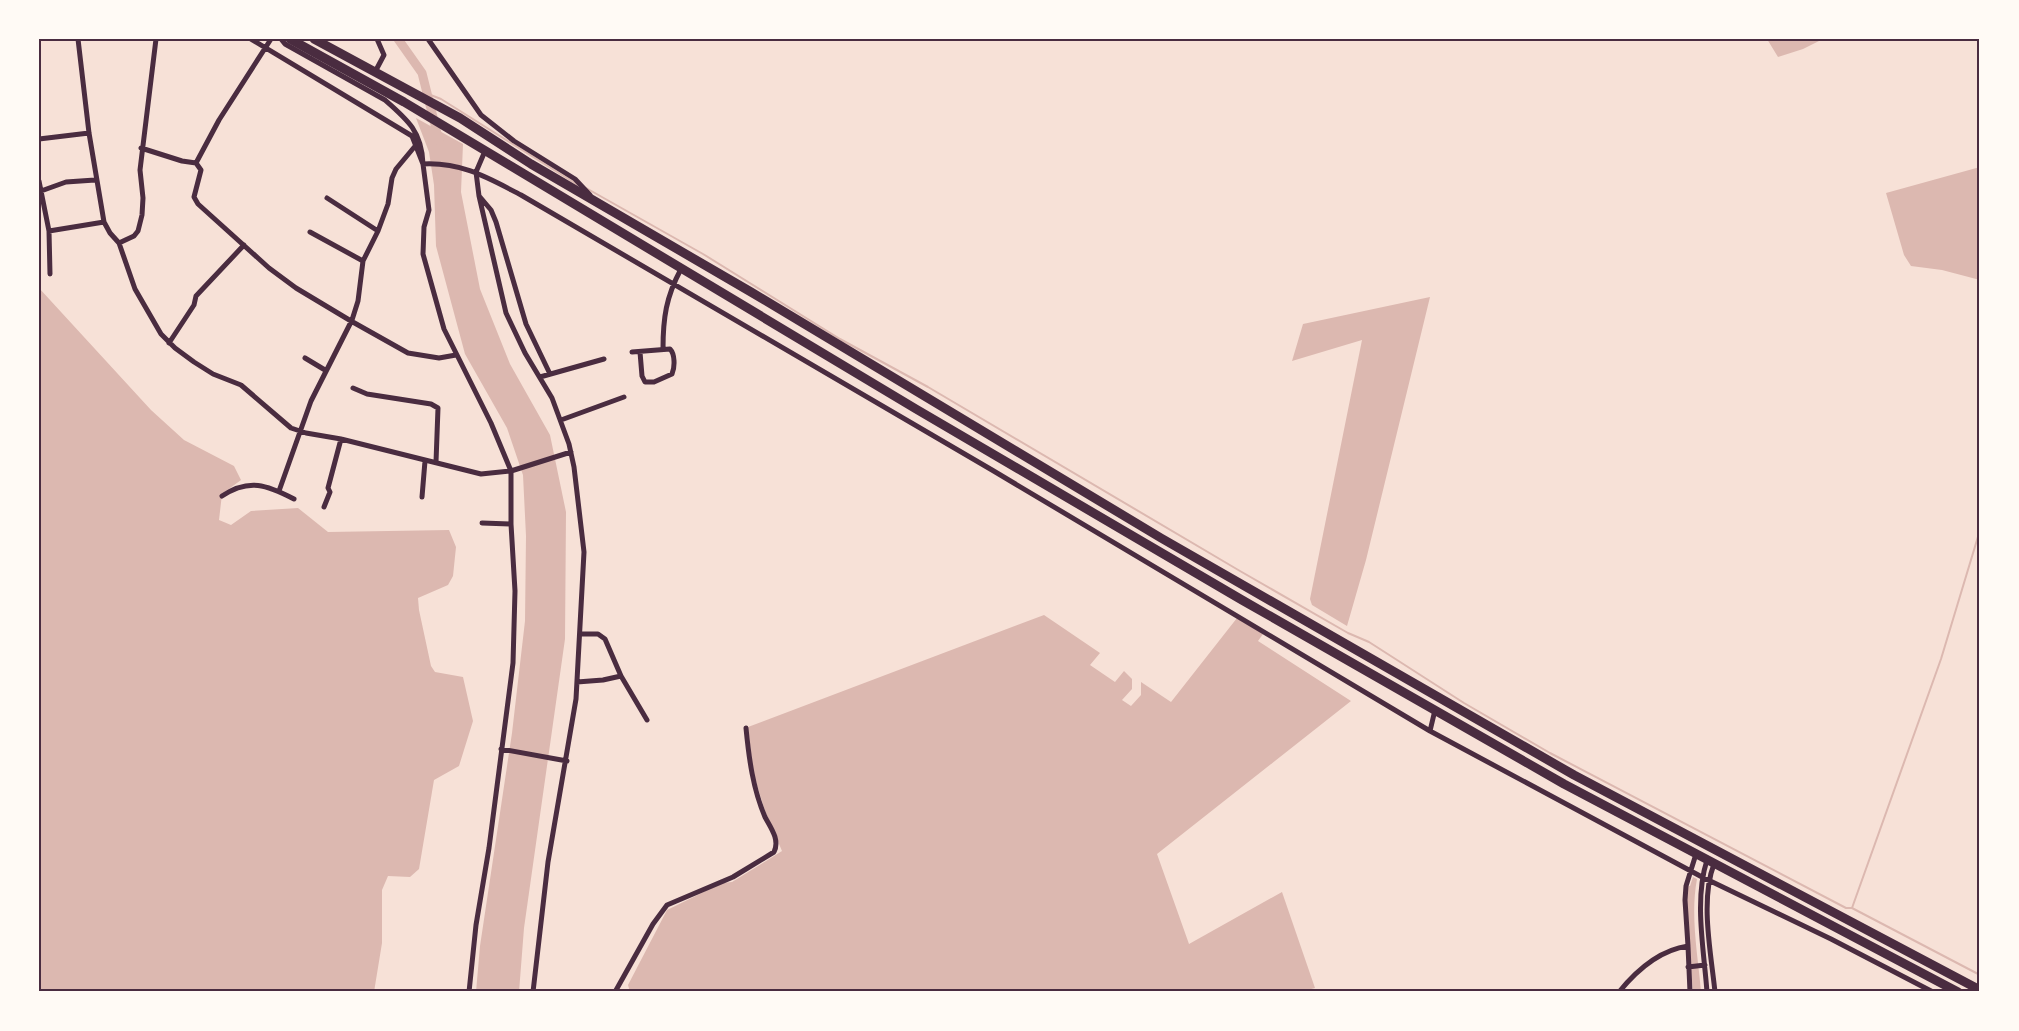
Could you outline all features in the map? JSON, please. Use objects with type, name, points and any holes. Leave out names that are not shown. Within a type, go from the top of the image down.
[{"type":"highway","points":[[290,39],[347,74],[404,102],[458,134],[680,271],[1564,784],[1958,992]]},
{"type":"highway","points":[[314,39],[460,118],[531,164],[1251,590],[1574,775],[1980,990]]},
{"type":"highway","points":[[916,409],[922,395]]},
{"type":"highway","points":[[1711,862],[1719,852]]},
{"type":"street","points":[[78,39],[88,133],[104,222],[119,243],[135,289],[161,334],[170,343],[213,374],[241,385],[280,421],[300,432],[341,439],[481,474],[511,471],[571,452]]},
{"type":"street","points":[[119,243],[134,236],[138,231],[143,198],[140,170],[141,148],[156,39]]},
{"type":"street","points":[[251,39],[330,78],[347,74],[385,100],[410,123],[419,138],[426,164],[429,210],[424,227],[423,254],[444,330],[491,423],[511,471],[515,591],[513,663],[503,749],[476,925],[469,992]]},
{"type":"street","points":[[196,163],[219,120],[271,39]]},
{"type":"street","points":[[281,39],[330,78],[412,136],[426,164]]},
{"type":"street","points":[[375,72],[384,54],[377,39]]},
{"type":"street","points":[[428,39],[481,114],[514,141],[575,179],[594,201]]},
{"type":"street","points":[[39,139],[88,133]]},
{"type":"street","points":[[279,491],[325,370],[335,356],[351,321],[358,301],[363,261],[388,204],[394,173],[416,145]]},
{"type":"street","points":[[141,148],[196,163],[201,170],[194,197],[198,204],[269,268],[296,288],[408,353],[438,358],[456,355]]},
{"type":"street","points":[[485,152],[477,172],[479,196],[506,313],[525,353],[552,398],[561,420],[574,467],[584,552],[577,682],[548,862],[533,992]]},
{"type":"street","points":[[426,164],[464,168],[477,172],[536,203],[674,282],[1430,731],[1702,877],[1831,939],[1933,992]]},
{"type":"street","points":[[41,191],[66,182],[95,180]]},
{"type":"street","points":[[39,181],[50,231],[50,274]]},
{"type":"street","points":[[479,196],[491,210],[496,222],[526,324],[550,374]]},
{"type":"street","points":[[327,198],[378,231]]},
{"type":"street","points":[[50,231],[104,222]]},
{"type":"street","points":[[310,232],[363,261]]},
{"type":"street","points":[[170,343],[194,304],[196,296],[244,245]]},
{"type":"street","points":[[663,349],[663,317],[674,282],[680,271]]},
{"type":"street","points":[[632,352],[670,348],[673,372],[668,377],[647,383],[642,376],[640,352]]},
{"type":"street","points":[[305,358],[325,370]]},
{"type":"street","points":[[540,376],[604,359]]},
{"type":"street","points":[[353,388],[367,394],[431,404],[438,408],[436,462]]},
{"type":"street","points":[[561,420],[624,398]]},
{"type":"street","points":[[324,507],[330,492],[328,488],[341,439]]},
{"type":"street","points":[[422,497],[425,461]]},
{"type":"street","points":[[222,496],[237,488],[250,485],[267,487],[294,499]]},
{"type":"street","points":[[482,523],[511,524]]},
{"type":"street","points":[[580,634],[602,636],[612,652],[621,676],[647,720]]},
{"type":"street","points":[[577,682],[621,676]]},
{"type":"street","points":[[1430,731],[1435,710]]},
{"type":"street","points":[[615,992],[653,924],[667,905],[734,877],[774,852],[777,841],[764,813],[754,782],[746,728]]},
{"type":"street","points":[[503,749],[565,761]]},
{"type":"street","points":[[1690,992],[1685,900],[1690,870],[1696,854]]},
{"type":"street","points":[[1707,992],[1703,966],[1700,899],[1702,877],[1711,862]]},
{"type":"street","points":[[1711,862],[1708,880],[1708,920],[1715,992]]},
{"type":"street","points":[[1619,992],[1656,957],[1688,946]]},
{"type":"street","points":[[1689,967],[1703,966]]},
{"type":"shaded area","points":[[1767,39],[1823,39],[1803,49],[1778,57]]},
{"type":"shaded area","points":[[416,118],[463,144],[461,192],[480,289],[510,364],[550,435],[566,512],[565,639],[524,928],[519,992],[476,992],[480,946],[512,733],[525,621],[526,536],[523,475],[507,428],[465,354],[436,246],[434,185],[429,152]]},
{"type":"shaded area","points":[[1980,167],[1980,280],[1942,270],[1911,266],[1904,255],[1886,193]]},
{"type":"shaded area","points":[[39,288],[151,410],[184,440],[234,466],[241,480],[222,494],[219,520],[231,525],[251,511],[298,508],[328,532],[449,530],[456,547],[453,576],[448,585],[418,598],[419,610],[431,666],[435,672],[463,677],[473,721],[459,766],[434,780],[419,869],[410,877],[388,876],[382,890],[382,943],[374,992],[39,992]]},
{"type":"shaded area","points":[[1430,297],[1366,560],[1347,626],[1312,605],[1310,599],[1362,340],[1292,361],[1303,324]]},
{"type":"shaded area","points":[[1044,615],[1100,653],[1090,665],[1115,682],[1124,671],[1132,679],[1132,689],[1122,700],[1131,706],[1141,695],[1141,682],[1171,702],[1237,618],[1263,634],[1258,641],[1351,701],[1157,854],[1189,944],[1282,892],[1315,988],[1300,992],[630,992],[628,985],[667,910],[722,883],[732,882],[782,851],[765,811],[753,772],[748,727]]},
{"type":"shaded area","points":[[1693,877],[1697,879],[1694,921],[1701,992],[1693,992],[1686,908],[1688,886]]},
{"type":"waterway","points":[[398,39],[422,73],[439,141]]},
{"type":"waterway","points":[[428,94],[441,99],[578,185]]},
{"type":"waterway","points":[[586,188],[703,254],[840,339],[928,387],[1240,571],[1348,633],[1369,642],[1464,703],[1550,753],[1846,908],[1852,908],[1980,975]]},
{"type":"waterway","points":[[1852,908],[1941,659],[1980,530]]}]
